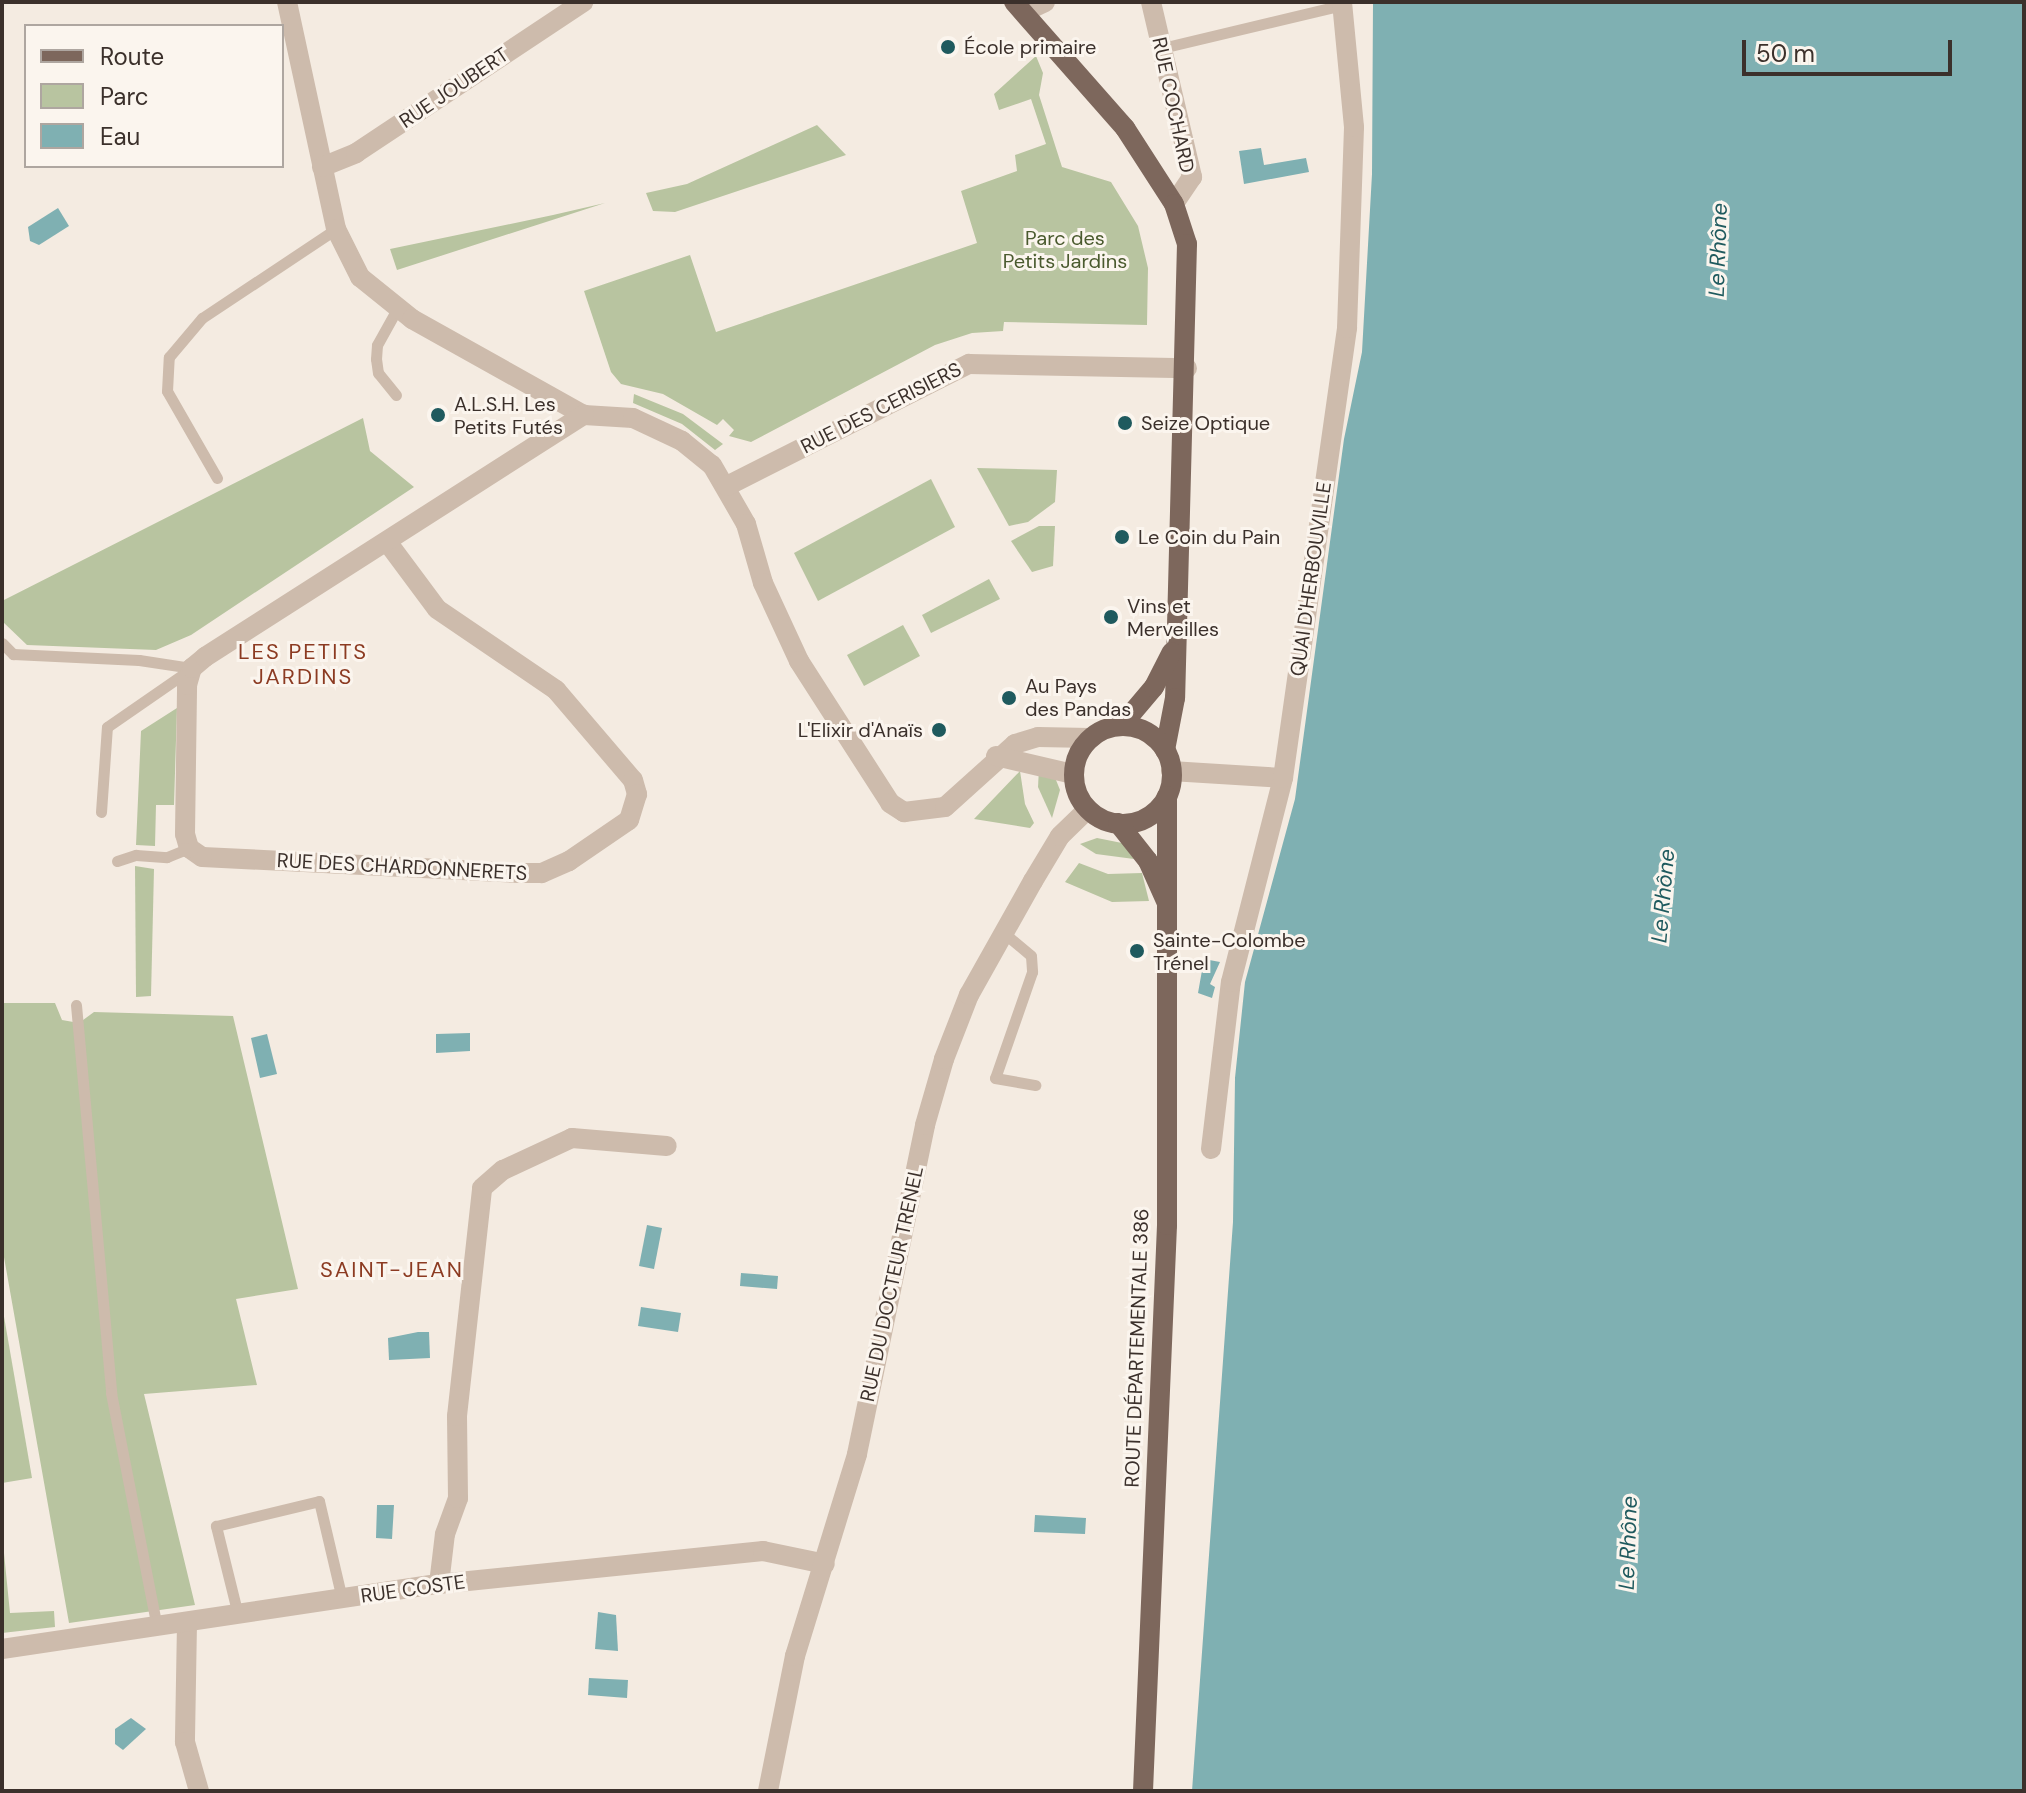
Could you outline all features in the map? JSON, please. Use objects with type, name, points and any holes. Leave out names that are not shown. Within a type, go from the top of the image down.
[{"type":"main road","points":[[1019,7],[1105,102],[1174,204],[1187,244],[1187,368],[1174,648],[1175,698],[1165,750],[1171,771],[1167,796],[1147,817],[1118,823],[1088,809],[1073,774],[1078,754],[1090,738],[1121,726],[1154,687],[1174,648]]},
{"type":"main road","points":[[1121,726],[1146,732],[1165,750]]},
{"type":"main road","name":"ROUTE DÉPARTEMENTALE 386","points":[[1143,1791],[1167,1225],[1167,796]]},
{"type":"main road","name":"ROUTE DÉPARTEMENTALE 386","points":[[1118,823],[1148,861],[1168,906]]},
{"type":"street","points":[[287,2],[336,229],[360,277],[397,309],[584,415],[622,415],[665,431],[697,451],[727,486],[799,661],[890,803],[904,812],[945,807],[996,756],[1038,737],[1090,738]]},
{"type":"street","name":"RUE JOUBERT","points":[[322,167],[356,153],[583,2]]},
{"type":"street","points":[[1019,7],[1045,2]]},
{"type":"street","name":"RUE COCHARD","points":[[1151,2],[1192,177],[1174,204]]},
{"type":"street","name":"QUAI D'HERBOUVILLE","points":[[1211,1149],[1231,982],[1283,778],[1347,328],[1354,127],[1343,4]]},
{"type":"street","name":"RUE DES CERISIERS","points":[[727,486],[969,364],[1187,368]]},
{"type":"street","points":[[196,853],[187,685],[192,668],[584,415]]},
{"type":"street","name":"RUE DES CHARDONNERETS","points":[[196,853],[542,873],[569,861],[629,820],[637,794],[633,780],[574,705],[437,609],[388,543]]},
{"type":"street","points":[[996,756],[1073,774]]},
{"type":"street","points":[[1171,771],[1283,778]]},
{"type":"street","name":"RUE DU DOCTEUR TRENEL","points":[[768,1791],[795,1656],[857,1454],[925,1125],[969,995],[1060,836],[1088,809]]},
{"type":"street","points":[[439,1584],[445,1534],[459,1487],[457,1416],[482,1188],[503,1170],[572,1138],[667,1146]]},
{"type":"street","name":"RUE COSTE","points":[[2,1649],[439,1584],[763,1551],[825,1564]]},
{"type":"street","points":[[187,1623],[185,1742],[199,1791]]},
{"type":"lane","points":[[1162,48],[1343,4]]},
{"type":"lane","points":[[217,478],[167,391],[169,357],[202,318],[336,229]]},
{"type":"lane","points":[[396,395],[378,373],[376,359],[377,345],[397,309]]},
{"type":"lane","points":[[2,643],[13,654],[139,660],[192,668]]},
{"type":"lane","points":[[101,812],[107,727],[192,668]]},
{"type":"lane","points":[[117,861],[136,855],[167,857],[196,853]]},
{"type":"lane","points":[[1004,933],[1031,956],[1032,972],[995,1078],[1035,1085]]},
{"type":"lane","points":[[76,1005],[111,1393],[157,1627]]},
{"type":"lane","points":[[238,1615],[216,1526],[319,1501],[342,1599]]},
{"type":"green space","name":"Parc des Petits Jardins","points":[[1036,56],[1043,73],[1039,95],[1062,167],[1111,182],[1138,226],[1148,268],[1147,325],[1004,322],[1003,331],[972,333],[935,345],[751,442],[729,436],[734,430],[723,419],[717,425],[663,394],[621,384],[611,372],[584,291],[690,255],[716,332],[977,243],[961,191],[1017,171],[1015,155],[1046,144],[1031,99],[999,110],[994,94]]},
{"type":"green space","points":[[817,125],[846,155],[675,212],[653,211],[646,193],[687,184]]},
{"type":"green space","points":[[605,203],[397,270],[390,249],[553,215]]},
{"type":"green space","points":[[634,394],[683,414],[723,444],[715,450],[682,424],[633,403]]},
{"type":"green space","points":[[363,418],[370,451],[414,487],[191,635],[156,650],[27,645],[2,621],[2,601]]},
{"type":"green space","points":[[977,468],[1057,470],[1055,502],[1028,522],[1009,526]]},
{"type":"green space","points":[[931,479],[955,527],[818,601],[794,553]]},
{"type":"green space","points":[[1039,526],[1055,526],[1053,566],[1032,572],[1011,541]]},
{"type":"green space","points":[[989,579],[1000,599],[931,633],[922,615]]},
{"type":"green space","points":[[903,625],[920,656],[864,686],[847,655]]},
{"type":"green space","points":[[177,708],[174,805],[156,805],[155,846],[136,845],[141,731]]},
{"type":"green space","points":[[1039,769],[1056,780],[1060,790],[1052,818],[1038,787]]},
{"type":"green space","points":[[1020,771],[1025,804],[1034,823],[1030,828],[974,819]]},
{"type":"green space","points":[[1097,838],[1122,843],[1134,859],[1096,854],[1080,844]]},
{"type":"green space","points":[[1079,863],[1108,874],[1142,873],[1149,901],[1112,902],[1065,882]]},
{"type":"green space","points":[[135,866],[154,869],[151,996],[136,997]]},
{"type":"green space","points":[[2,1003],[55,1003],[62,1020],[79,1023],[94,1012],[233,1016],[298,1289],[236,1299],[257,1385],[144,1394],[195,1605],[69,1623],[2,1246]]},
{"type":"green space","points":[[2,1305],[32,1478],[2,1483]]},
{"type":"green space","points":[[2,1533],[10,1613],[54,1611],[55,1627],[2,1633]]},
{"type":"water","name":"Le Rhône","points":[[1373,2],[2024,2],[2024,1791],[1192,1791],[1233,1222],[1235,1078],[1245,982],[1295,799],[1344,439],[1362,352],[1372,174]]},
{"type":"water","points":[[1261,148],[1264,165],[1306,158],[1309,172],[1244,184],[1239,151]]},
{"type":"water","points":[[58,208],[69,226],[39,245],[30,241],[28,227]]},
{"type":"water","points":[[1204,959],[1220,962],[1210,984],[1215,987],[1212,998],[1198,993]]},
{"type":"water","points":[[470,1033],[470,1051],[436,1053],[436,1034]]},
{"type":"water","points":[[267,1034],[277,1074],[260,1078],[251,1038]]},
{"type":"water","points":[[647,1225],[662,1228],[654,1269],[639,1266]]},
{"type":"water","points":[[741,1273],[778,1276],[777,1289],[740,1286]]},
{"type":"water","points":[[641,1307],[681,1313],[678,1332],[638,1326]]},
{"type":"water","points":[[429,1332],[430,1358],[389,1360],[388,1338]]},
{"type":"water","points":[[377,1505],[394,1505],[392,1539],[376,1538]]},
{"type":"water","points":[[1035,1515],[1086,1518],[1085,1534],[1034,1532]]},
{"type":"water","points":[[598,1612],[616,1615],[618,1651],[595,1649]]},
{"type":"water","points":[[589,1678],[628,1680],[627,1698],[588,1695]]},
{"type":"water","points":[[131,1718],[146,1729],[123,1750],[115,1744],[115,1729]]},
{"type":"place","name":"École primaire","points":[[948,47]]},
{"type":"place","name":"A.L.S.H. Les Petits Futés","points":[[438,415]]},
{"type":"place","name":"Seize Optique","points":[[1125,423]]},
{"type":"place","name":"Le Coin du Pain","points":[[1122,537]]},
{"type":"place","name":"Vins et Merveilles","points":[[1111,617]]},
{"type":"place","name":"Au Pays des Pandas","points":[[1009,698]]},
{"type":"place","name":"L'Elixir d'Anaïs","points":[[939,730]]},
{"type":"place","name":"Sainte-Colombe Trénel","points":[[1137,951]]},
{"type":"district","name":"LES PETITS JARDINS","points":[[303,664]]},
{"type":"district","name":"SAINT-JEAN","points":[[392,1270]]}]
